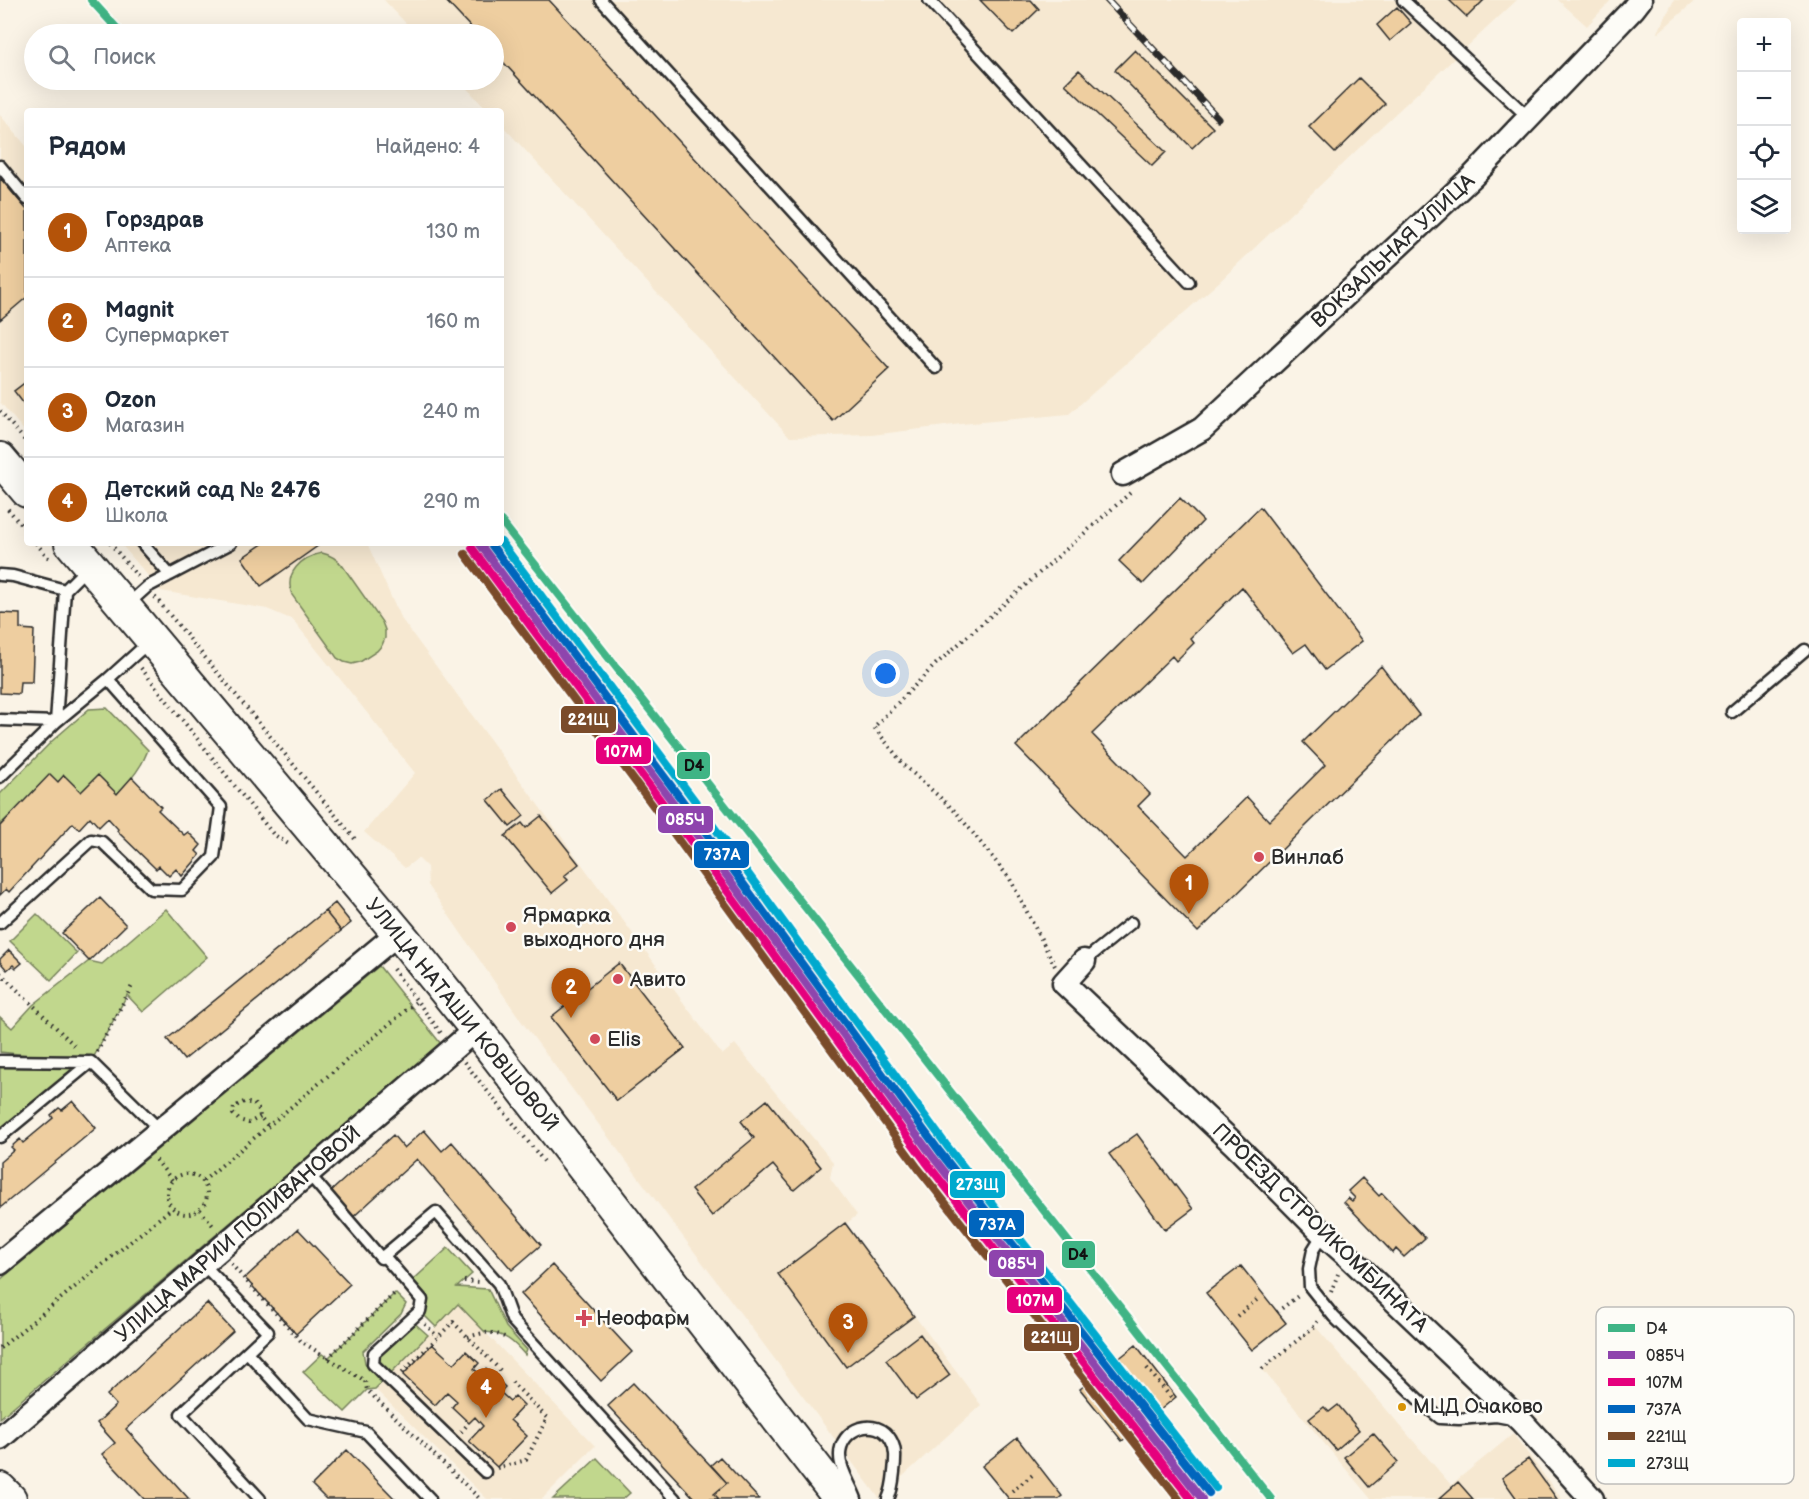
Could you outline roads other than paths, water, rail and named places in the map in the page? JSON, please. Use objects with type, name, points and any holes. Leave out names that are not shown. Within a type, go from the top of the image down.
[{"type":"street","name":"ВОКЗАЛЬНАЯ УЛИЦА","points":[[1127,483],[1202,429],[1473,176],[1640,0]]},
{"type":"street","points":[[0,459],[16,498]]},
{"type":"street","name":"УЛИЦА НАТАШИ КОВШОВОЙ","points":[[90,550],[136,597],[152,640],[476,1029],[840,1499]]},
{"type":"street","points":[[0,1263],[398,933]]},
{"type":"street","name":"ПРОЕЗД СТРОЙКОМБИНАТА","points":[[1084,961],[1064,983],[1235,1145],[1323,1234],[1521,1421],[1592,1499]]},
{"type":"street","name":"УЛИЦА МАРИИ ПОЛИВАНОВОЙ","points":[[0,1438],[476,1029]]},
{"type":"street","points":[[0,1489],[10,1499]]},
{"type":"lane","points":[[601,0],[936,368]]},
{"type":"lane","points":[[929,0],[1189,282]]},
{"type":"lane","points":[[1403,0],[1529,118]]},
{"type":"lane","points":[[0,166],[24,195]]},
{"type":"lane","points":[[145,546],[170,575]]},
{"type":"lane","points":[[136,597],[194,561],[225,546]]},
{"type":"lane","points":[[56,722],[65,590],[90,550]]},
{"type":"lane","points":[[0,575],[14,576],[65,590]]},
{"type":"lane","points":[[0,777],[56,722],[108,680],[152,640]]},
{"type":"lane","points":[[1732,712],[1805,650]]},
{"type":"lane","points":[[0,923],[91,840],[102,842],[151,889],[182,890],[214,856],[221,807],[108,680]]},
{"type":"lane","points":[[0,720],[56,722]]},
{"type":"lane","points":[[1084,961],[1131,923]]},
{"type":"lane","points":[[0,1061],[91,1062],[160,1130]]},
{"type":"lane","points":[[0,1137],[91,1062]]},
{"type":"lane","points":[[308,1173],[381,1258],[436,1212],[499,1284],[512,1320],[675,1499]]},
{"type":"lane","points":[[1323,1234],[1312,1250],[1308,1269],[1310,1287],[1334,1317],[1425,1406],[1440,1418],[1496,1416],[1521,1421]]},
{"type":"lane","points":[[384,1256],[422,1300],[420,1311],[374,1353],[373,1364],[485,1472]]},
{"type":"lane","points":[[203,1263],[268,1332],[181,1414],[260,1499]]},
{"type":"lane","points":[[248,1352],[308,1419],[366,1432],[430,1499]]},
{"type":"lane","points":[[855,1499],[841,1464],[841,1444],[851,1431],[863,1426],[872,1426],[892,1441],[895,1450],[891,1492],[888,1499]]},
{"type":"railway","points":[[1107,0],[1218,118]]},
{"type":"place","name":"Винлаб","points":[[1259,857]]},
{"type":"place","name":"Горздрав","points":[[1189,914]]},
{"type":"place","name":"Ярмарка выходного дня","points":[[511,927]]},
{"type":"place","name":"Авито","points":[[618,979]]},
{"type":"place","name":"Magnit","points":[[571,1018]]},
{"type":"place","name":"Elis","points":[[595,1039]]},
{"type":"place","name":"Неофарм","points":[[584,1318]]},
{"type":"place","name":"Ozon","points":[[848,1353]]},
{"type":"place","name":"МЦД Очаково","points":[[1402,1407]]},
{"type":"place","name":"Детский сад № 2476","points":[[486,1418]]}]
